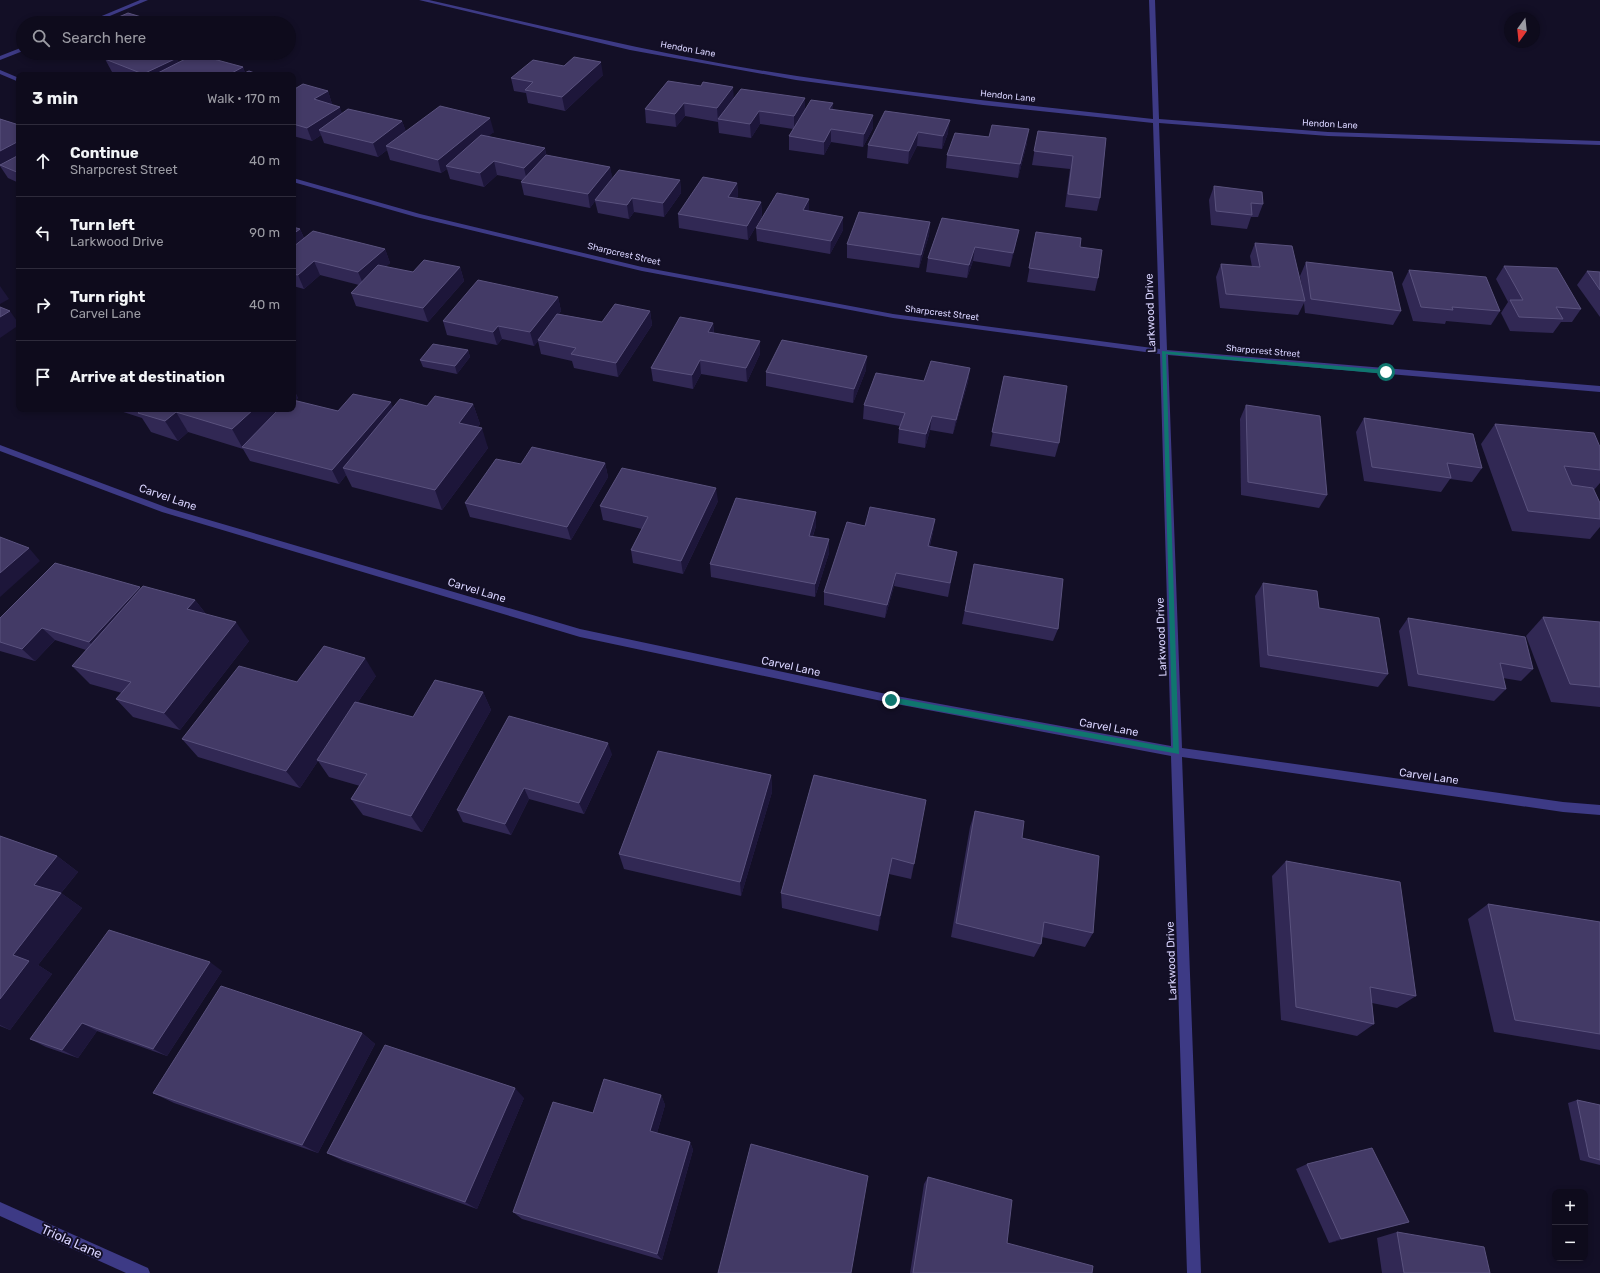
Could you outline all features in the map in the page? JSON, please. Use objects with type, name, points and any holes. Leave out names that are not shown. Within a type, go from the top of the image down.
[{"type":"street","points":[[105,16],[145,0]]},
{"type":"street","name":"Hendon Lane","points":[[422,0],[630,48],[796,78],[983,103],[1156,121],[1328,134],[1600,143]]},
{"type":"street","name":"Larkwood Drive","points":[[1152,0],[1194,1273]]},
{"type":"street","points":[[0,58],[16,52]]},
{"type":"street","points":[[0,72],[16,79]]},
{"type":"street","name":"Sharpcrest Street","points":[[296,181],[418,216],[642,269],[893,316],[1164,352],[1600,389]]},
{"type":"street","name":"Carvel Lane","points":[[0,448],[165,510],[580,633],[891,700],[1177,752],[1563,807],[1600,810]]},
{"type":"street","name":"Triola Lane","points":[[0,1209],[143,1273]]},
{"type":"building","points":[[128,13],[138,16],[121,16]]},
{"type":"building","points":[[574,57],[601,62],[562,97],[525,90],[533,82],[511,78],[533,60],[564,66]]},
{"type":"building","points":[[108,60],[173,60],[147,72],[138,72]]},
{"type":"building","points":[[183,60],[217,60],[243,67],[234,72],[160,72]]},
{"type":"building","points":[[668,81],[701,86],[703,82],[733,87],[717,108],[684,103],[675,114],[645,109]]},
{"type":"building","points":[[303,84],[328,91],[314,99],[340,107],[307,128],[296,125],[296,88]]},
{"type":"building","points":[[741,89],[805,98],[794,116],[759,111],[750,124],[718,119]]},
{"type":"building","points":[[811,100],[833,103],[829,109],[873,115],[864,134],[831,129],[824,142],[789,136]]},
{"type":"building","points":[[440,106],[490,118],[438,160],[386,146]]},
{"type":"building","points":[[348,109],[402,121],[373,143],[319,130]]},
{"type":"building","points":[[885,111],[950,120],[943,136],[918,132],[909,151],[868,145]]},
{"type":"building","points":[[0,119],[16,124],[16,143],[0,151]]},
{"type":"building","points":[[992,125],[1029,129],[1020,164],[947,155],[955,133],[989,137]]},
{"type":"building","points":[[1038,131],[1106,138],[1100,198],[1068,194],[1073,156],[1034,151]]},
{"type":"building","points":[[481,135],[545,148],[524,168],[494,161],[480,173],[446,166]]},
{"type":"building","points":[[546,155],[610,167],[588,194],[521,182]]},
{"type":"building","points":[[16,157],[16,172],[0,165]]},
{"type":"building","points":[[619,170],[680,180],[663,203],[632,198],[627,205],[595,200]]},
{"type":"building","points":[[703,177],[737,183],[728,197],[761,202],[747,226],[678,214]]},
{"type":"building","points":[[1214,186],[1262,192],[1263,204],[1251,203],[1252,215],[1216,211]]},
{"type":"building","points":[[777,193],[809,199],[803,210],[843,217],[831,241],[756,228]]},
{"type":"building","points":[[859,212],[930,222],[921,255],[847,244]]},
{"type":"building","points":[[942,218],[1019,230],[1013,253],[975,247],[969,265],[928,258]]},
{"type":"building","points":[[313,231],[385,249],[358,272],[314,261],[298,275],[296,275],[296,245]]},
{"type":"building","points":[[1036,232],[1081,238],[1080,247],[1102,250],[1098,278],[1029,268]]},
{"type":"building","points":[[1255,243],[1292,246],[1305,301],[1226,294],[1221,264],[1260,267]]},
{"type":"building","points":[[424,260],[460,267],[423,308],[351,293],[378,265],[413,272]]},
{"type":"building","points":[[1306,262],[1392,272],[1401,311],[1311,299]]},
{"type":"building","points":[[1504,266],[1557,268],[1581,309],[1556,307],[1563,319],[1519,317],[1510,300],[1523,300]]},
{"type":"building","points":[[1409,270],[1486,277],[1500,311],[1452,307],[1453,310],[1421,307]]},
{"type":"building","points":[[1587,271],[1600,272],[1600,290]]},
{"type":"building","points":[[478,280],[558,297],[530,332],[498,326],[493,332],[443,321]]},
{"type":"building","points":[[615,304],[650,311],[616,363],[571,354],[576,348],[538,340],[557,314],[602,322]]},
{"type":"building","points":[[0,307],[10,311],[0,317]]},
{"type":"building","points":[[680,317],[713,323],[708,332],[760,341],[746,368],[700,360],[692,375],[651,368]]},
{"type":"building","points":[[782,340],[867,356],[854,389],[766,372]]},
{"type":"building","points":[[433,344],[468,350],[455,366],[420,360]]},
{"type":"building","points":[[931,361],[970,368],[956,420],[932,416],[926,434],[899,429],[905,413],[864,405],[876,373],[924,381]]},
{"type":"building","points":[[1004,376],[1067,386],[1059,443],[992,432]]},
{"type":"building","points":[[353,394],[391,402],[332,470],[242,447],[276,412],[296,412],[296,401],[338,411]]},
{"type":"building","points":[[435,396],[473,404],[459,423],[482,428],[435,490],[343,468],[400,399],[427,406]]},
{"type":"building","points":[[1246,405],[1320,416],[1327,495],[1248,482]]},
{"type":"building","points":[[139,412],[176,412],[165,421],[138,413]]},
{"type":"building","points":[[176,412],[251,412],[232,429]]},
{"type":"building","points":[[1364,418],[1473,434],[1482,468],[1447,463],[1451,478],[1372,467]]},
{"type":"building","points":[[1495,424],[1594,433],[1600,447],[1600,470],[1564,466],[1572,485],[1593,488],[1600,503],[1600,519],[1528,511]]},
{"type":"building","points":[[532,447],[605,463],[567,527],[465,503],[496,459],[521,464]]},
{"type":"building","points":[[622,468],[716,488],[681,561],[631,550],[648,517],[600,506]]},
{"type":"building","points":[[736,498],[816,512],[809,536],[829,539],[815,584],[710,564]]},
{"type":"building","points":[[870,507],[935,519],[928,546],[957,552],[950,583],[896,573],[887,605],[824,592],[847,522],[865,526]]},
{"type":"building","points":[[0,537],[29,548],[0,573]]},
{"type":"building","points":[[55,563],[140,587],[89,642],[42,628],[22,649],[0,642],[0,618]]},
{"type":"building","points":[[974,564],[1063,579],[1058,629],[965,611]]},
{"type":"building","points":[[1263,583],[1317,591],[1319,608],[1379,618],[1388,674],[1268,655]]},
{"type":"building","points":[[143,586],[195,600],[187,609],[236,622],[164,713],[116,699],[131,682],[72,666]]},
{"type":"building","points":[[1543,617],[1600,622],[1600,687],[1570,684]]},
{"type":"building","points":[[1408,618],[1525,637],[1533,669],[1500,663],[1506,689],[1418,674]]},
{"type":"building","points":[[324,646],[365,658],[286,771],[182,739],[239,666],[297,682]]},
{"type":"building","points":[[435,680],[483,692],[411,816],[351,799],[367,774],[317,760],[355,702],[413,717]]},
{"type":"building","points":[[509,716],[608,743],[579,803],[524,788],[505,824],[457,810]]},
{"type":"building","points":[[658,751],[771,775],[740,882],[619,854]]},
{"type":"building","points":[[814,775],[926,800],[914,864],[892,858],[880,916],[781,893]]},
{"type":"building","points":[[975,811],[1024,821],[1022,838],[1099,856],[1093,933],[1044,922],[1041,944],[956,923]]},
{"type":"building","points":[[0,836],[57,856],[34,885],[61,893],[13,955],[29,961],[0,999]]},
{"type":"building","points":[[1286,861],[1400,882],[1416,996],[1370,987],[1374,1024],[1296,1007]]},
{"type":"building","points":[[1488,904],[1600,922],[1600,1034],[1515,1020]]},
{"type":"building","points":[[109,930],[210,962],[153,1049],[82,1023],[62,1050],[30,1039]]},
{"type":"building","points":[[221,986],[362,1033],[302,1145],[153,1093]]},
{"type":"building","points":[[385,1045],[515,1088],[465,1202],[327,1153]]},
{"type":"building","points":[[604,1079],[661,1095],[650,1131],[690,1142],[657,1254],[513,1212],[553,1102],[593,1113]]},
{"type":"building","points":[[1577,1100],[1600,1105],[1600,1160],[1589,1157]]},
{"type":"building","points":[[751,1144],[868,1176],[851,1273],[718,1273]]},
{"type":"building","points":[[1372,1148],[1409,1222],[1341,1239],[1307,1164]]},
{"type":"building","points":[[928,1177],[1012,1200],[1007,1243],[1093,1266],[1092,1273],[913,1273]]},
{"type":"building","points":[[1397,1232],[1484,1247],[1490,1273],[1404,1273]]},
{"type":"route","points":[[891,700],[1177,752],[1164,352],[1386,372]]}]
